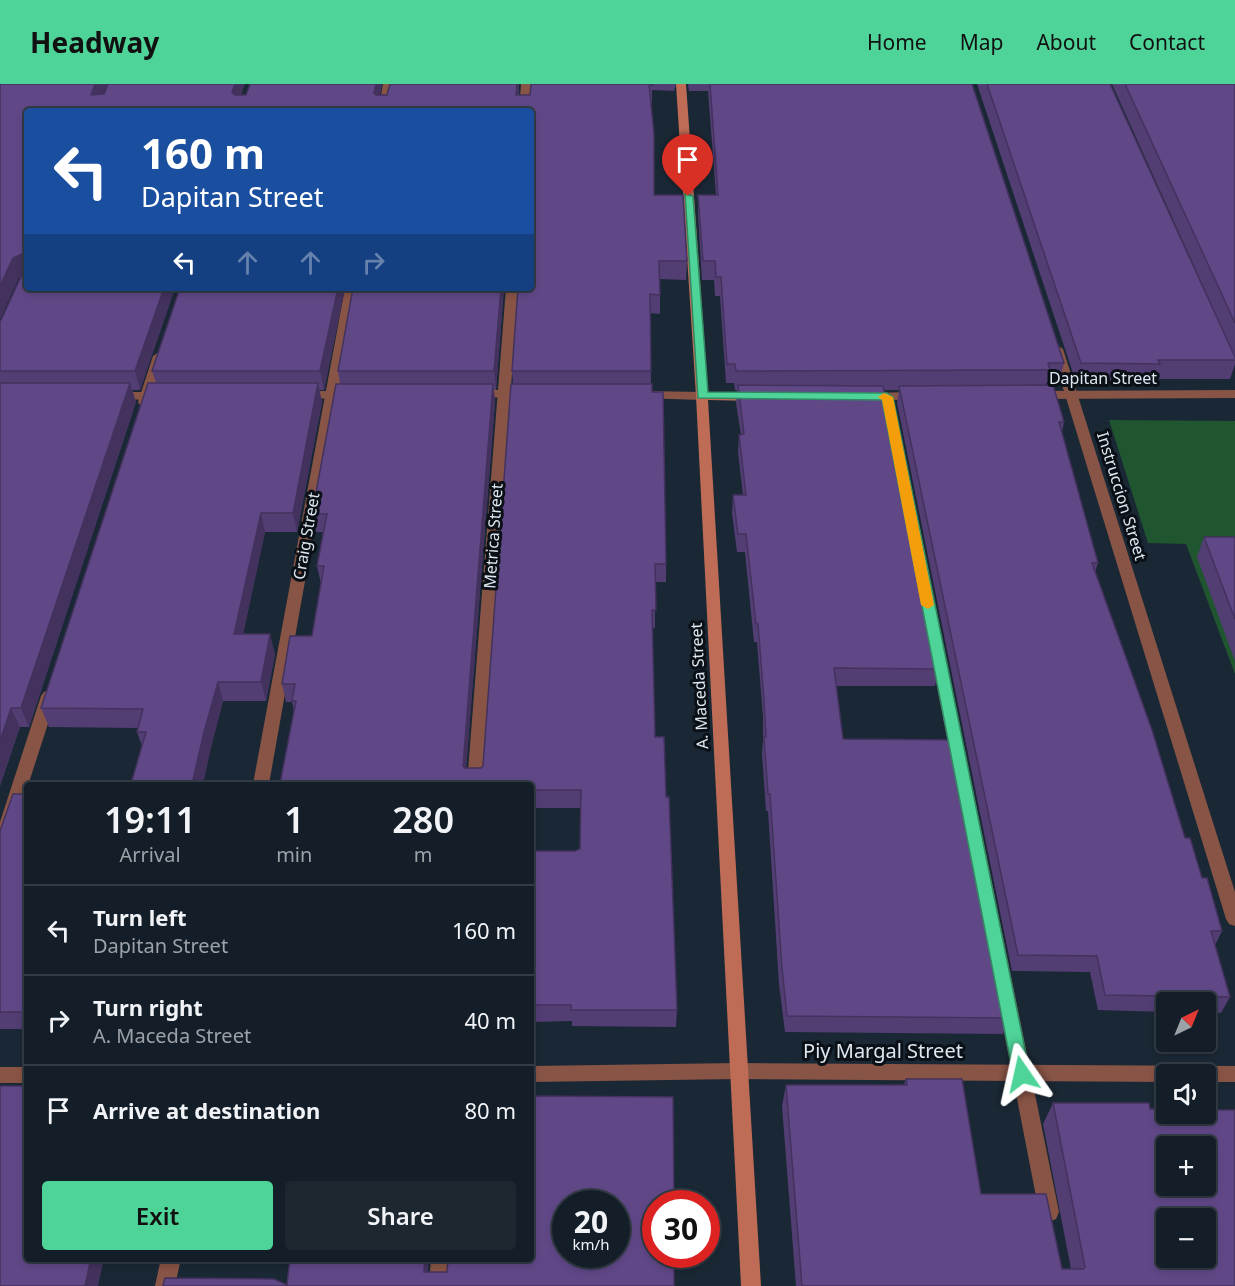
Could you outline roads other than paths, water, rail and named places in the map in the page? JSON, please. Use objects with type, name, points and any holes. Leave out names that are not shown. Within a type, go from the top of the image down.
[{"type":"main road","name":"A. Maceda Street","points":[[681,84],[702,396],[751,1286]]},
{"type":"main road","points":[[702,396],[771,397]]},
{"type":"street","points":[[384,108],[388,84]]},
{"type":"street","points":[[524,108],[526,84]]},
{"type":"street","name":"Craig Street","points":[[261,782],[350,291]]},
{"type":"street","name":"Metrica Street","points":[[475,782],[512,291]]},
{"type":"street","name":"Instruccion Street","points":[[1053,339],[1235,919]]},
{"type":"street","points":[[138,419],[164,342]]},
{"type":"street","points":[[458,394],[549,394]]},
{"type":"street","name":"Dapitan Street","points":[[1025,395],[1235,394]]},
{"type":"street","points":[[285,395],[366,395]]},
{"type":"street","points":[[627,395],[702,396]]},
{"type":"street","points":[[101,396],[180,396]]},
{"type":"street","points":[[851,397],[933,396]]},
{"type":"street","points":[[887,397],[1052,1228]]},
{"type":"street","points":[[0,847],[54,678]]},
{"type":"street","name":"Piy Margal Street","points":[[534,1074],[738,1071],[1235,1074]]},
{"type":"street","points":[[0,1075],[24,1075]]},
{"type":"street","points":[[165,1286],[170,1262]]},
{"type":"street","points":[[439,1286],[441,1262]]}]
